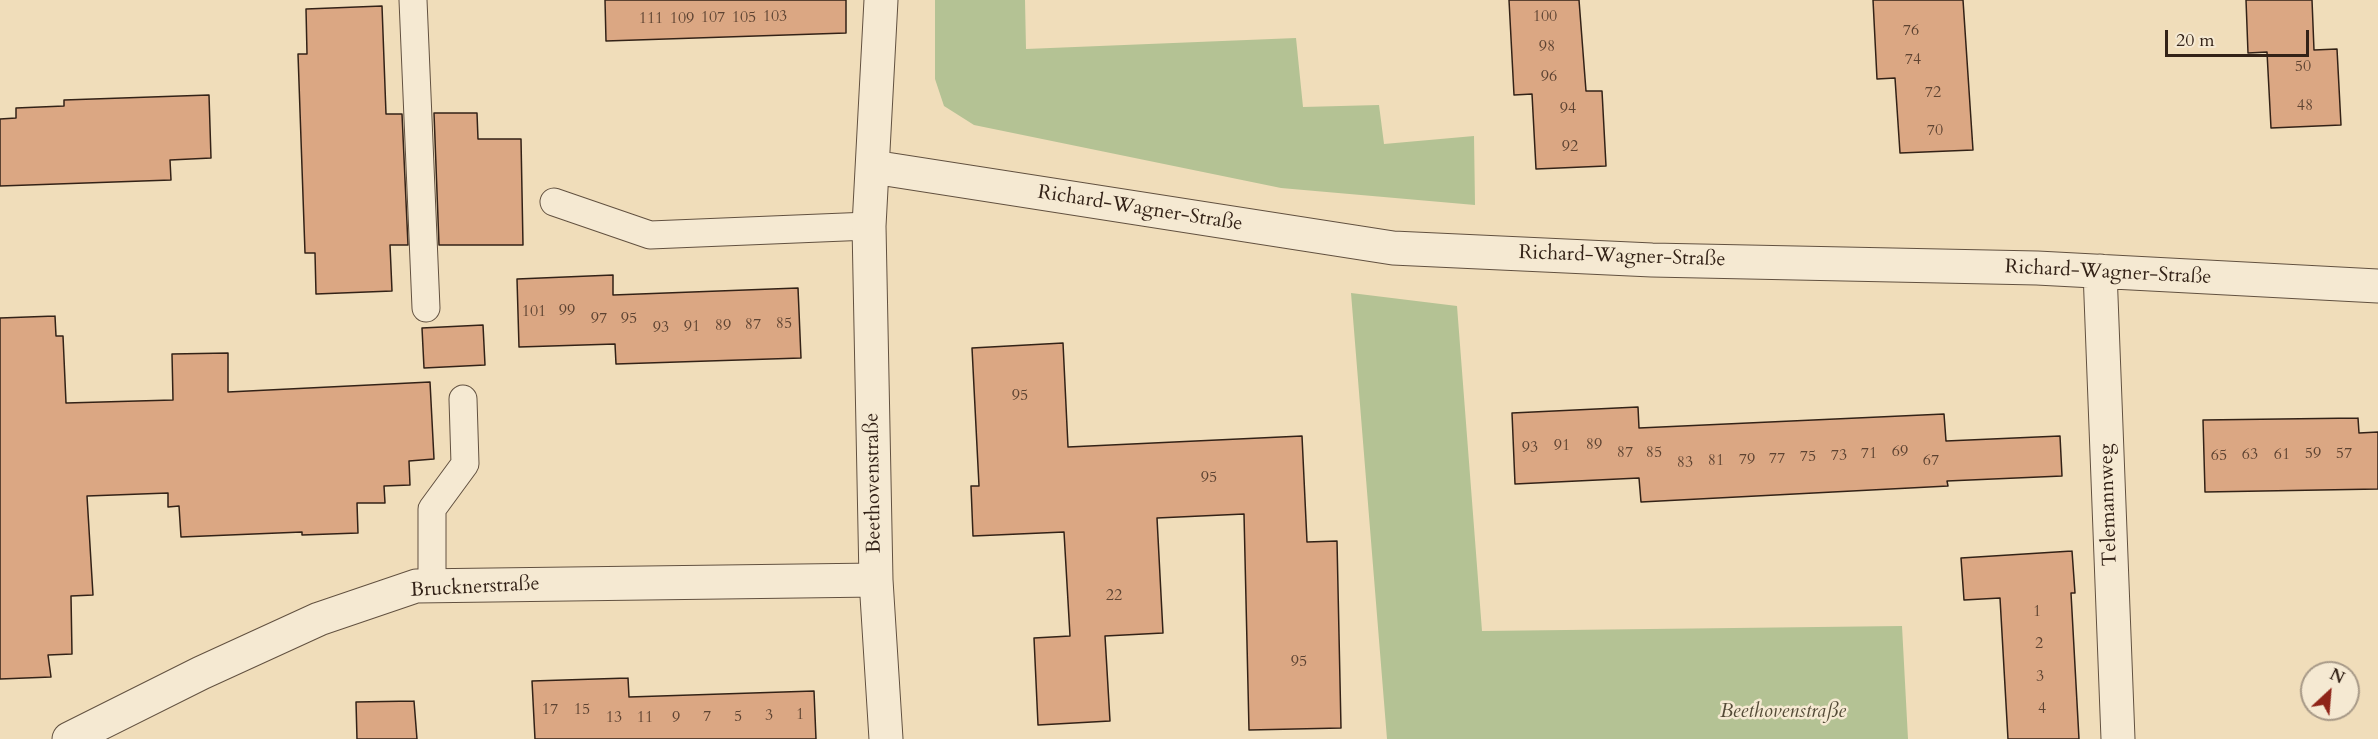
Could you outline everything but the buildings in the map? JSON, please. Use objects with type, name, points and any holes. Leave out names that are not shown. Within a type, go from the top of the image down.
[{"type":"street","name":"Beethovenstraße","points":[[881,0],[869,226],[876,580],[886,739]]},
{"type":"street","name":"Richard-Wagner-Straße","points":[[873,167],[1393,248],[1652,260],[2100,271],[2378,286]]},
{"type":"street","name":"Telemannweg","points":[[2100,271],[2118,739]]},
{"type":"street","name":"Brucknerstraße","points":[[69,739],[201,673],[319,619],[416,586],[876,580]]},
{"type":"lane","points":[[413,0],[426,308]]},
{"type":"lane","points":[[554,202],[650,236],[869,226]]},
{"type":"lane","points":[[432,586],[432,509],[465,464],[463,399]]},
{"type":"green space","points":[[935,0],[1025,0],[1026,49],[1296,38],[1303,107],[1379,105],[1384,144],[1474,136],[1475,205],[1281,188],[974,125],[944,106],[935,79]]},
{"type":"green space","points":[[1351,293],[1457,306],[1482,631],[1902,626],[1908,739],[1387,739]]}]
